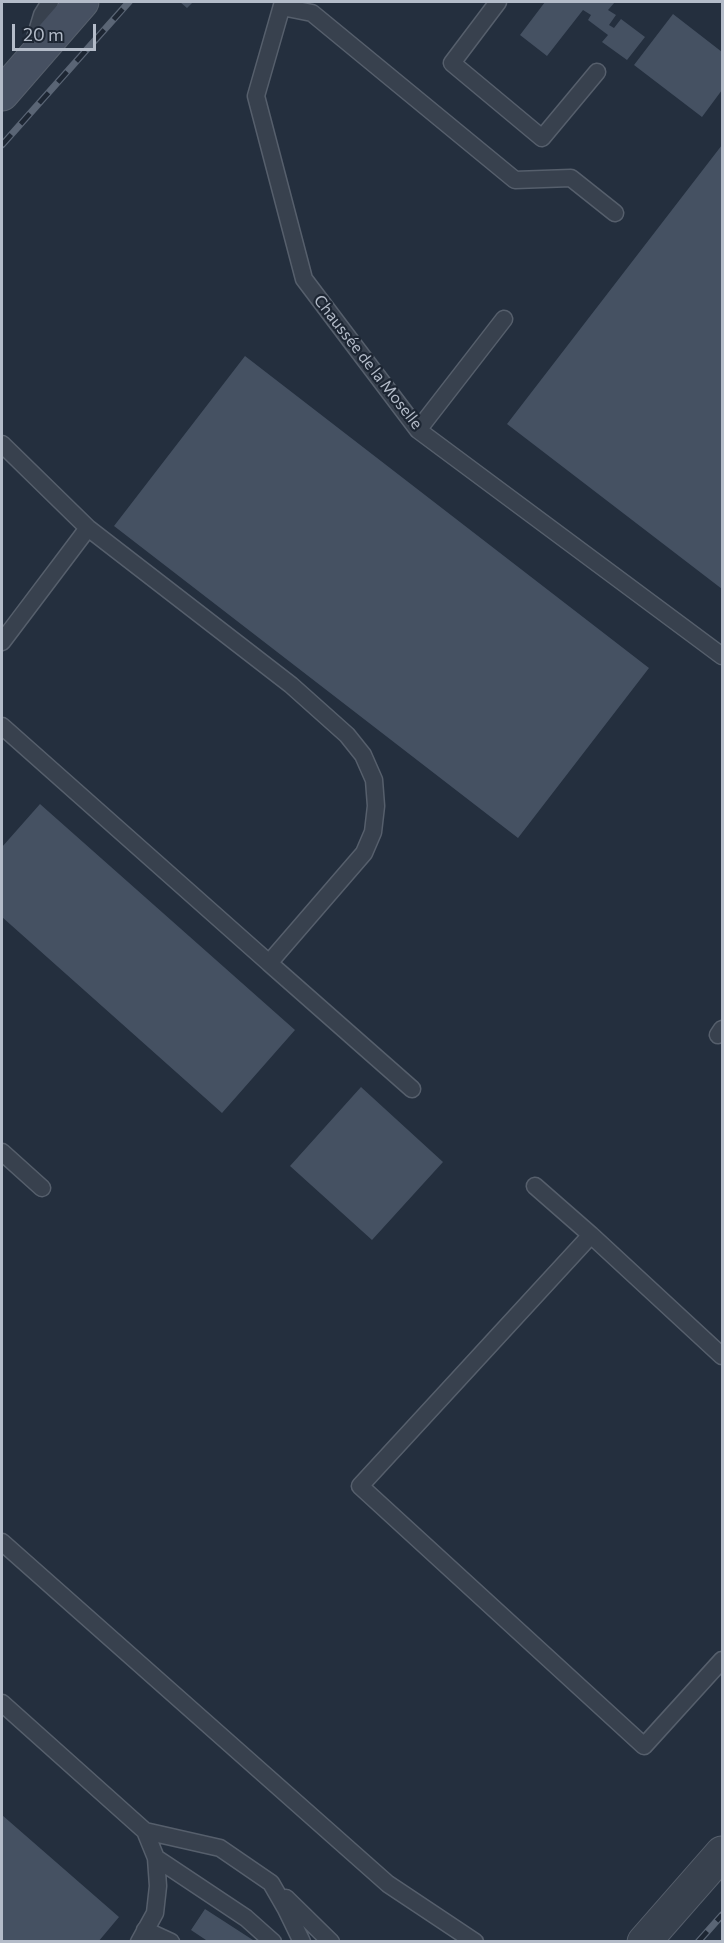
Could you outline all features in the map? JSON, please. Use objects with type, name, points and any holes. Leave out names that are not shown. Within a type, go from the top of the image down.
[{"type":"main road","points":[[2,94],[82,2]]},
{"type":"street","points":[[644,1941],[723,1853]]},
{"type":"lane","points":[[26,66],[42,15],[50,2]]},
{"type":"lane","points":[[498,2],[452,63],[542,138],[597,72]]},
{"type":"lane","points":[[282,4],[312,13],[515,180],[571,178],[615,213]]},
{"type":"lane","name":"Chaussée de la Moselle","points":[[282,4],[256,96],[304,279],[418,430],[723,656]]},
{"type":"lane","points":[[418,430],[504,319]]},
{"type":"lane","points":[[2,444],[88,528],[291,685],[347,735],[363,755],[374,780],[376,806],[373,832],[364,853],[269,963]]},
{"type":"lane","points":[[2,642],[88,528]]},
{"type":"lane","points":[[2,726],[412,1089]]},
{"type":"lane","points":[[2,1152],[42,1188]]},
{"type":"lane","points":[[535,1186],[591,1234],[723,1356]]},
{"type":"lane","points":[[591,1234],[360,1486],[644,1746],[723,1660]]},
{"type":"lane","points":[[2,1542],[388,1884],[475,1941]]},
{"type":"lane","points":[[2,1703],[145,1831],[156,1858],[158,1886],[155,1913],[142,1936],[171,1941]]},
{"type":"lane","points":[[145,1831],[220,1848],[271,1883],[331,1941]]},
{"type":"lane","points":[[156,1858],[246,1918],[273,1941]]},
{"type":"lane","points":[[271,1883],[302,1941]]},
{"type":"building","points":[[180,2],[193,2],[187,8]]},
{"type":"building","points":[[545,2],[615,2],[608,10],[616,15],[609,25],[614,28],[621,19],[645,37],[627,60],[602,42],[608,35],[588,20],[591,15],[583,10],[547,56],[520,35]]},
{"type":"building","points":[[673,14],[722,52],[722,90],[702,117],[634,65]]},
{"type":"building","points":[[722,145],[722,589],[507,424]]},
{"type":"building","points":[[245,356],[649,668],[518,838],[114,526]]},
{"type":"building","points":[[40,804],[295,1030],[222,1113],[2,917],[2,847]]},
{"type":"building","points":[[361,1087],[443,1162],[372,1240],[290,1166]]},
{"type":"building","points":[[2,1815],[119,1917],[98,1942],[2,1942]]},
{"type":"building","points":[[205,1909],[256,1942],[209,1942],[191,1930]]},
{"type":"railway","points":[[2,145],[129,2]]},
{"type":"railway","points":[[698,1942],[722,1915]]}]
